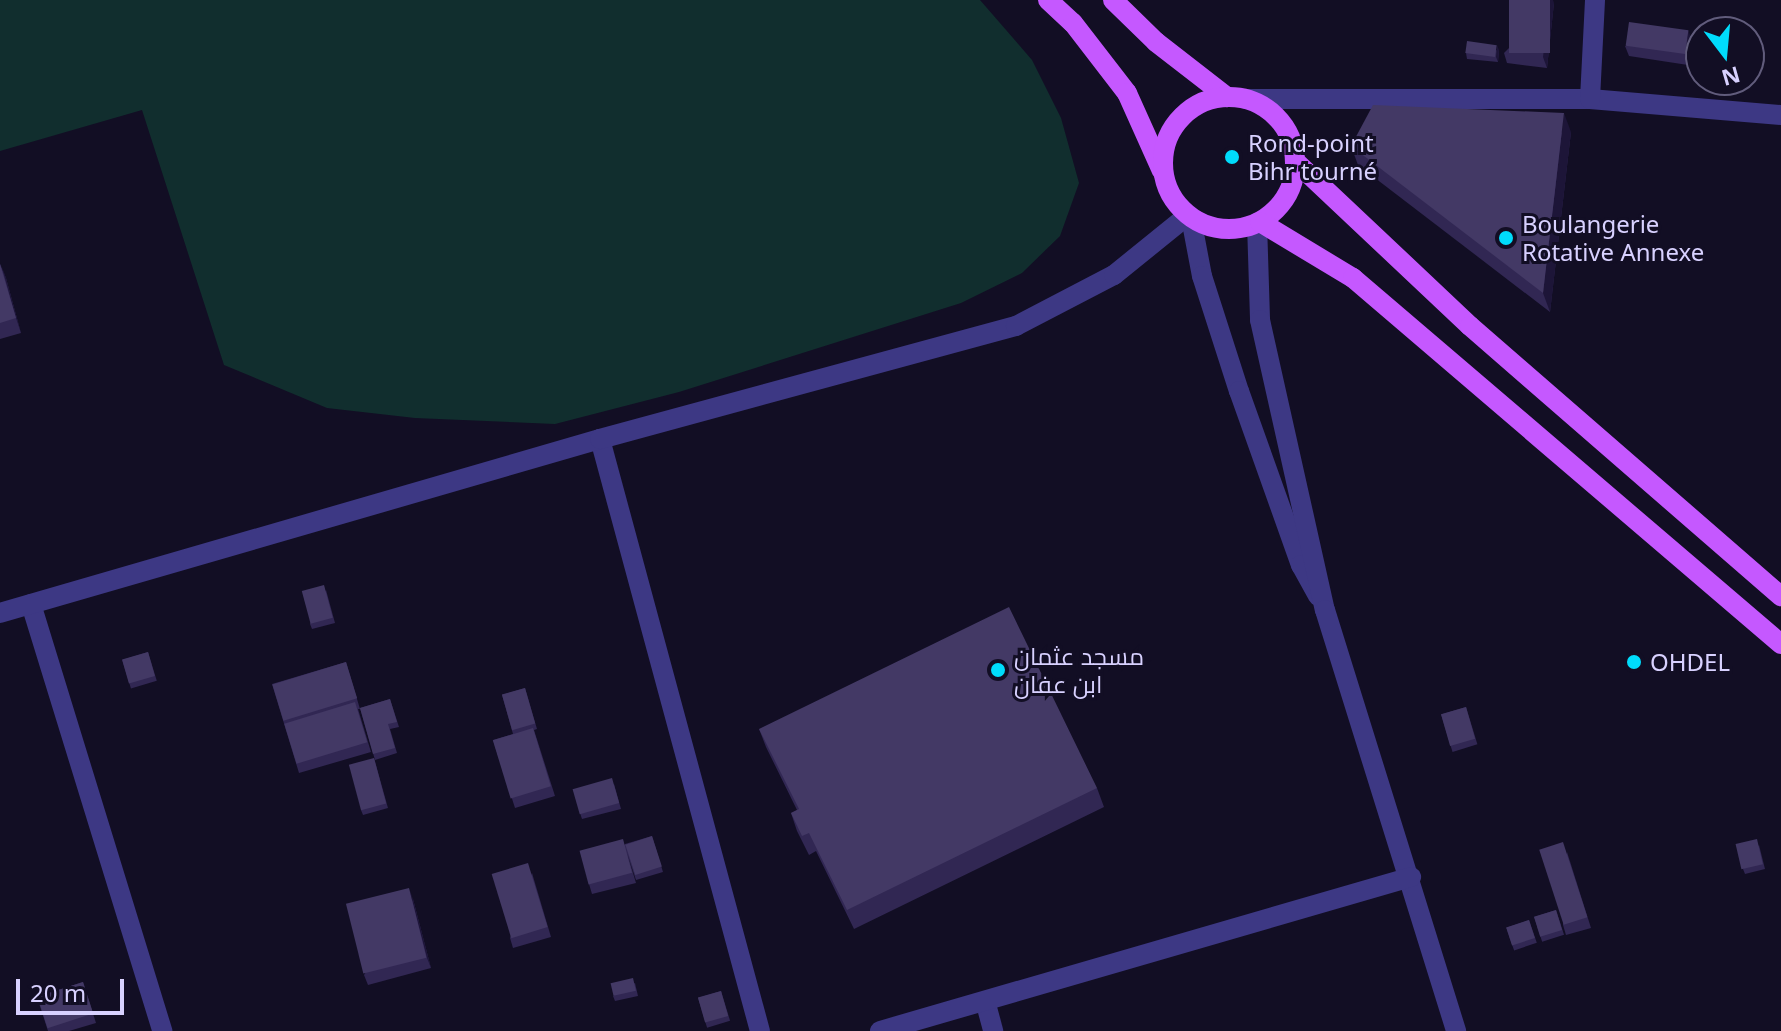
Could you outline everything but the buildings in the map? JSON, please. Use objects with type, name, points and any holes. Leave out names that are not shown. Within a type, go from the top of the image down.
[{"type":"main road","points":[[1048,0],[1073,23],[1127,93],[1164,176],[1189,216],[1223,229],[1258,223],[1283,203],[1296,162]]},
{"type":"main road","points":[[1118,3],[1236,98],[1282,122],[1296,162],[1470,326],[1781,596]]},
{"type":"main road","points":[[1164,176],[1167,139],[1177,122],[1199,104],[1236,98]]},
{"type":"main road","points":[[1258,223],[1378,298],[1781,644]]},
{"type":"street","points":[[1590,99],[1595,0]]},
{"type":"street","points":[[1236,98],[1590,99],[1781,115]]},
{"type":"street","points":[[0,613],[600,439],[1016,326],[1114,275],[1189,216],[1202,276],[1239,391],[1301,565],[1325,610]]},
{"type":"street","points":[[1258,223],[1260,320],[1325,610],[1411,877],[1456,1031]]},
{"type":"street","points":[[600,439],[760,1031]]},
{"type":"street","points":[[31,604],[162,1031]]},
{"type":"street","points":[[880,1031],[986,1004],[1411,877]]},
{"type":"street","points":[[986,1004],[993,1031]]},
{"type":"green space","points":[[0,0],[980,0],[1032,60],[1061,118],[1079,183],[1060,236],[1022,273],[961,303],[679,392],[555,424],[415,418],[327,408],[224,365],[142,110],[0,151]]},
{"type":"place","name":"Rond-point Bihr tourné","points":[[1232,157]]},
{"type":"place","name":"Boulangerie Rotative Annexe","points":[[1506,238]]},
{"type":"place","name":"OHDEL","points":[[1634,662]]},
{"type":"place","name":"مسجد عثمان ابن عفان","points":[[998,670]]}]
